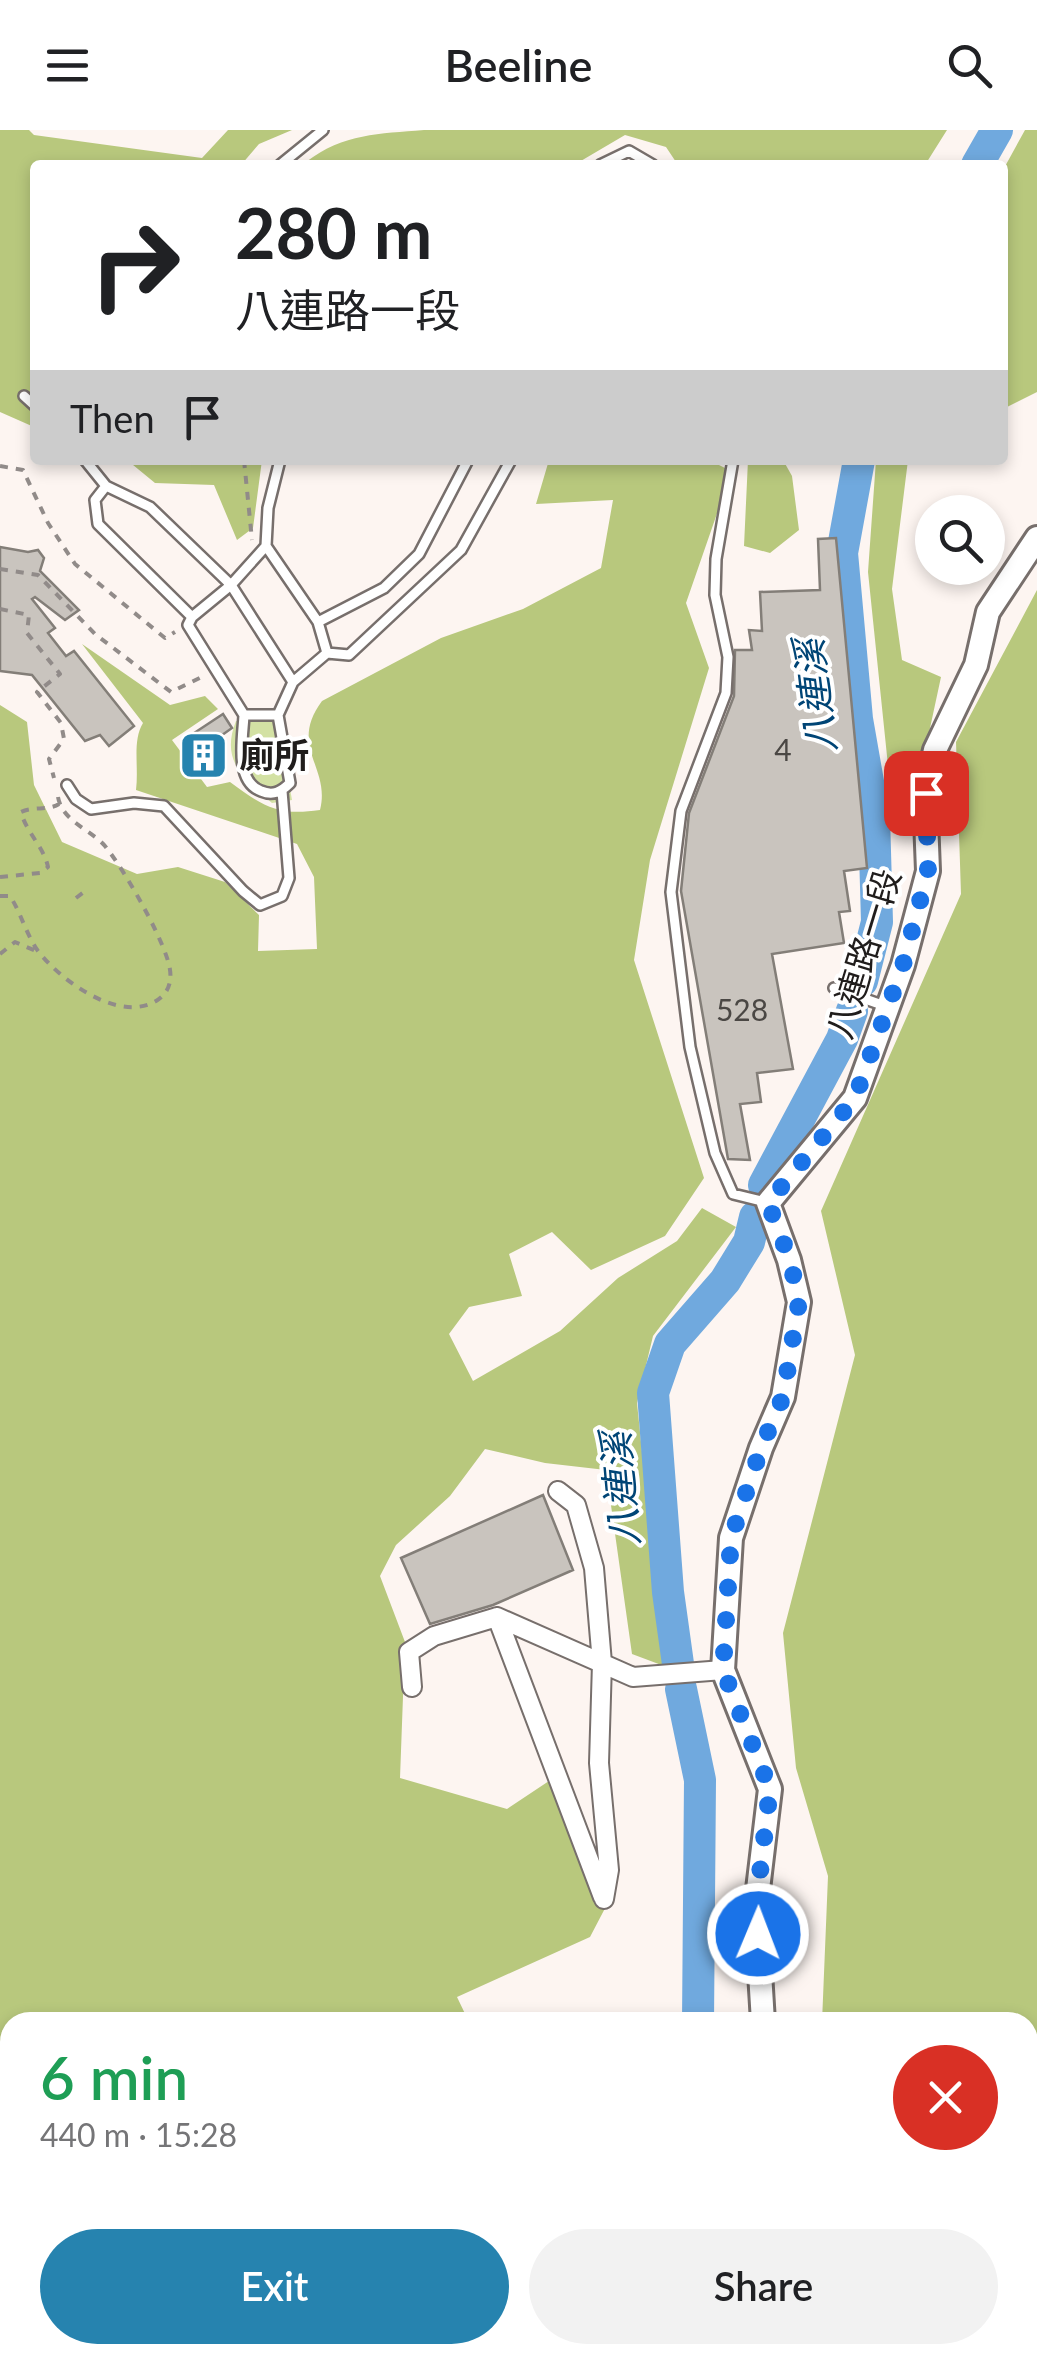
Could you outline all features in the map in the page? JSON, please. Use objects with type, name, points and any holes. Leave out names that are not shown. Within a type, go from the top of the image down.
[{"type":"street","name":"八連路一段","points":[[768,1203],[855,1098],[903,965],[928,871],[926,793],[936,750],[976,665],[988,612],[1037,538]]},
{"type":"street","points":[[762,2012],[756,1906],[770,1789],[723,1670],[731,1538],[783,1397],[799,1302],[790,1260],[768,1203]]},
{"type":"street","points":[[498,1617],[604,1899],[609,1870],[599,1763],[602,1663],[594,1568],[576,1505],[558,1492]]},
{"type":"street","points":[[412,1687],[408,1652],[434,1636],[498,1617],[632,1677],[723,1670]]},
{"type":"lane","points":[[286,160],[323,130]]},
{"type":"lane","points":[[610,160],[628,151],[644,160]]},
{"type":"lane","points":[[24,396],[30,401]]},
{"type":"lane","points":[[89,465],[106,486],[150,507],[231,586],[292,682]]},
{"type":"lane","points":[[279,465],[268,508],[266,546],[318,622],[328,653]]},
{"type":"lane","points":[[318,622],[384,588],[420,554],[465,465]]},
{"type":"lane","points":[[106,486],[96,500],[98,524],[190,621],[244,715],[245,775],[254,788],[270,794],[282,791],[290,783],[278,715],[292,682],[328,653],[350,655],[452,560],[508,465]]},
{"type":"lane","points":[[731,465],[714,595],[728,657],[726,693],[681,810],[671,892],[690,1047],[715,1153],[733,1194],[768,1203]]},
{"type":"lane","points":[[190,621],[231,586],[266,546]]},
{"type":"lane","points":[[244,715],[278,715]]},
{"type":"lane","points":[[67,785],[76,799],[90,809],[134,804],[164,806],[242,891],[260,905],[282,896],[289,878],[282,791]]},
{"type":"lane","points":[[834,988],[888,1007]]},
{"type":"path","points":[[244,465],[254,560]]},
{"type":"path","points":[[0,466],[23,470],[48,523],[75,564],[165,638],[190,621]]},
{"type":"path","points":[[0,569],[38,575],[95,634],[171,692],[215,670]]},
{"type":"path","points":[[0,609],[29,615],[27,633],[60,674],[38,692],[61,723],[64,739],[49,758],[59,804],[86,833],[103,843],[139,902],[168,960],[174,981],[165,996],[148,1006],[111,1006],[40,954],[15,942],[0,954]]},
{"type":"path","points":[[0,877],[40,873],[48,867],[25,827],[21,812],[34,806],[53,808],[59,804]]},
{"type":"path","points":[[76,898],[84,892]]},
{"type":"path","points":[[0,896],[10,896],[40,954]]},
{"type":"green space","points":[[0,130],[29,130],[34,135],[202,158],[228,130],[292,130],[259,144],[245,160],[30,160],[30,425],[0,412]]},
{"type":"green space","points":[[424,130],[947,130],[928,160],[675,160],[666,147],[625,135],[582,160],[309,160],[334,145],[377,134]]},
{"type":"green space","points":[[1025,130],[1037,130],[1037,392],[1008,406],[1008,161]]},
{"type":"green space","points":[[133,465],[261,465],[253,528],[237,540],[214,485],[155,483]]},
{"type":"green space","points":[[548,465],[725,468],[721,502],[686,603],[709,668],[650,860],[634,960],[704,1178],[665,1236],[591,1270],[552,1232],[509,1254],[522,1296],[469,1307],[449,1334],[473,1381],[560,1331],[618,1278],[677,1241],[702,1208],[736,1227],[653,1336],[637,1403],[664,1666],[632,1654],[606,1470],[545,1463],[485,1449],[450,1496],[396,1545],[380,1576],[405,1642],[400,1778],[507,1809],[561,1773],[613,1893],[590,1937],[457,1997],[464,2012],[0,2012],[0,705],[27,722],[34,785],[62,842],[137,874],[178,867],[225,882],[259,915],[258,951],[317,949],[314,877],[297,844],[136,790],[137,746],[143,723],[82,644],[170,705],[205,696],[218,709],[172,740],[207,787],[230,782],[272,808],[293,812],[320,810],[322,795],[309,731],[322,701],[441,638],[523,609],[601,568],[613,500],[536,504]]},
{"type":"green space","points":[[748,465],[786,465],[792,476],[799,530],[770,553],[744,546]]},
{"type":"green space","points":[[876,465],[907,465],[892,589],[902,660],[941,677],[912,812],[893,814],[868,572]]},
{"type":"green space","points":[[1037,590],[1037,2012],[822,2012],[828,1876],[796,1768],[783,1633],[855,1355],[821,1211],[961,894],[956,742]]},
{"type":"green space","points":[[236,721],[283,722],[281,737],[292,800],[272,803],[237,768],[231,747]]},
{"type":"building","points":[[836,538],[867,868],[844,871],[850,911],[839,912],[844,943],[772,954],[793,1069],[757,1073],[761,1102],[740,1104],[750,1160],[728,1159],[681,891],[689,813],[734,696],[735,650],[752,650],[749,630],[762,631],[760,592],[820,590],[818,539]]},
{"type":"building","points":[[0,547],[38,550],[44,558],[40,571],[79,610],[65,620],[35,597],[32,599],[55,628],[48,633],[66,656],[74,651],[134,726],[109,746],[100,735],[85,741],[32,675],[0,671]]},
{"type":"building","name":"廁所","points":[[223,714],[232,728],[208,745],[222,766],[207,777],[182,741]]},
{"type":"building","points":[[543,1495],[573,1570],[493,1605],[430,1624],[401,1558]]},
{"type":"waterway","name":"八連溪","points":[[980,160],[997,130]]},
{"type":"waterway","name":"八連溪","points":[[858,465],[842,553],[857,719],[874,816],[877,922],[862,981]]},
{"type":"waterway","name":"八連溪","points":[[764,1185],[842,1039],[852,1011]]},
{"type":"waterway","name":"八連溪","points":[[678,1664],[668,1592],[653,1393],[670,1344],[725,1281],[749,1242],[755,1217]]},
{"type":"waterway","name":"八連溪","points":[[681,1689],[700,1780],[698,2012]]},
{"type":"place","name":"廁所","points":[[204,756]]},
{"type":"route","points":[[758,1934],[756,1906],[770,1789],[723,1670],[731,1538],[783,1397],[799,1302],[790,1260],[768,1203],[855,1098],[903,965],[928,871],[926,793]]}]
